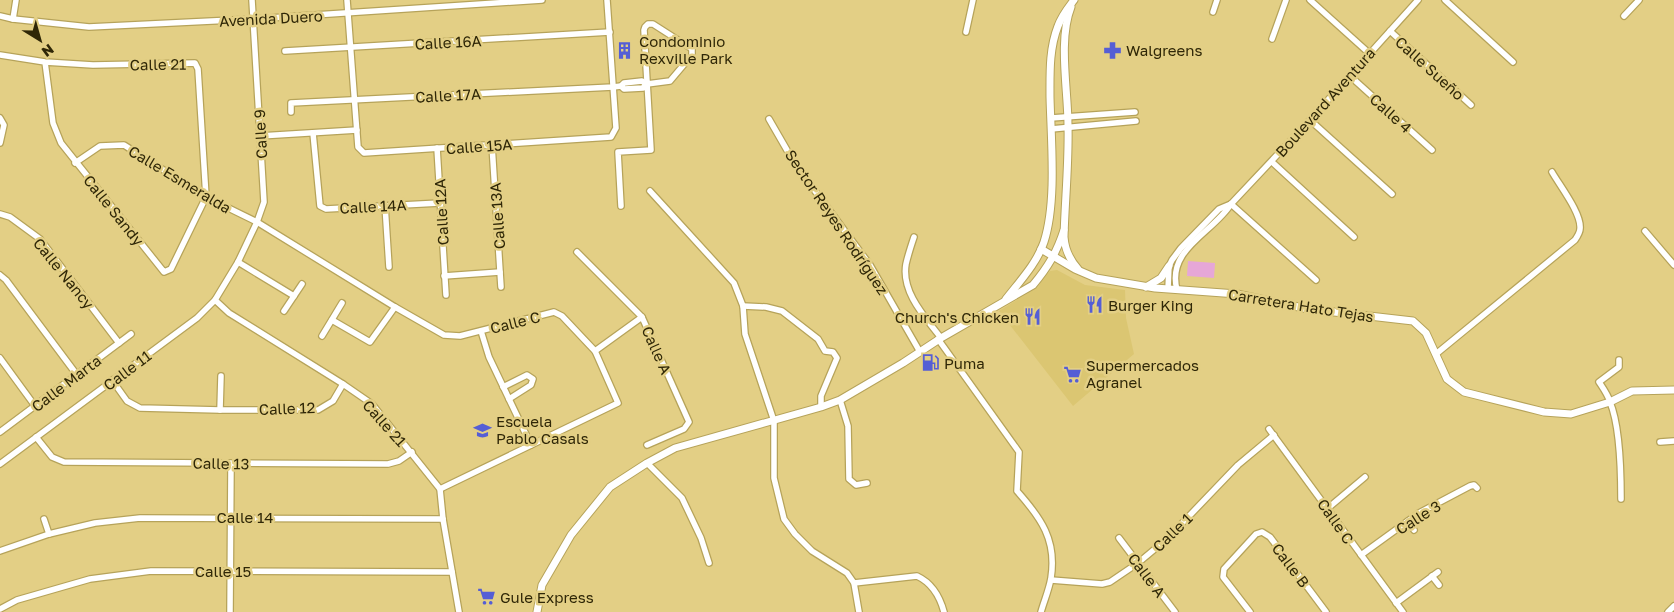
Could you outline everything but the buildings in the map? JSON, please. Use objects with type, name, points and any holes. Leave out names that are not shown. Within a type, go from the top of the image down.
[{"type":"street","points":[[13,19],[16,0]]},
{"type":"street","name":"Calle 9","points":[[238,262],[257,222],[264,202],[252,0]]},
{"type":"street","name":"Calle 15A","points":[[348,0],[358,147],[364,153],[611,137],[616,128],[607,0]]},
{"type":"street","name":"Avenida Duero","points":[[0,16],[89,27],[253,19],[542,0]]},
{"type":"street","points":[[966,32],[973,0]]},
{"type":"street","points":[[1213,12],[1217,0]]},
{"type":"street","points":[[1272,39],[1286,0]]},
{"type":"street","points":[[1310,0],[1370,54]]},
{"type":"street","points":[[1445,0],[1513,62]]},
{"type":"street","points":[[1624,16],[1639,0]]},
{"type":"street","points":[[1074,1],[1065,23],[1064,46],[1068,128],[1064,230],[1065,248],[1070,260],[1082,273]]},
{"type":"street","points":[[1004,301],[1027,273],[1044,242],[1050,212],[1052,174],[1050,59],[1058,26],[1064,13],[1074,1]]},
{"type":"street","name":"Boulevard Aventura","points":[[1169,266],[1172,260],[1226,212],[1231,204],[1272,162],[1416,1]]},
{"type":"street","points":[[621,206],[618,152],[651,150],[647,84],[645,27],[648,24],[653,24],[692,49],[692,55],[670,82],[647,84]]},
{"type":"street","name":"Calle 16A","points":[[285,51],[610,32]]},
{"type":"street","name":"Calle Sueño","points":[[1390,32],[1471,105]]},
{"type":"street","points":[[0,55],[45,62]]},
{"type":"street","name":"Calle Sandy","points":[[45,62],[53,123],[61,143],[164,272],[171,269],[206,197]]},
{"type":"street","name":"Calle 21","points":[[45,62],[93,65],[195,63],[198,69],[206,197]]},
{"type":"street","name":"Calle 4","points":[[1350,76],[1432,150]]},
{"type":"street","name":"Calle 17A","points":[[292,112],[291,103],[621,86],[624,89],[642,88],[647,84]]},
{"type":"street","points":[[1051,118],[1135,112]]},
{"type":"street","points":[[0,118],[4,125],[0,143]]},
{"type":"street","name":"Sector Reyes Rodríguez","points":[[769,119],[795,164],[870,265],[920,352]]},
{"type":"street","points":[[1310,120],[1392,194]]},
{"type":"street","points":[[1051,129],[1136,121]]},
{"type":"street","points":[[260,136],[357,130]]},
{"type":"street","name":"Calle 14A","points":[[313,133],[320,206],[326,209],[440,203]]},
{"type":"street","name":"Calle Esmeralda","points":[[75,162],[100,146],[124,145],[206,197],[257,222]]},
{"type":"street","name":"Calle 13A","points":[[492,145],[501,287]]},
{"type":"street","name":"Calle 12A","points":[[437,148],[446,295]]},
{"type":"street","points":[[1272,162],[1354,237]]},
{"type":"street","points":[[1436,354],[1575,240],[1580,229],[1578,217],[1571,201],[1552,172]]},
{"type":"street","points":[[650,190],[734,283],[743,306],[745,334],[774,420],[774,478],[784,519],[795,534],[812,551],[848,573],[854,583],[859,612]]},
{"type":"street","points":[[1231,204],[1316,280]]},
{"type":"street","name":"Boulevard Aventura","points":[[1177,290],[1174,272],[1185,250],[1219,209],[1231,204]]},
{"type":"street","points":[[385,205],[389,267]]},
{"type":"street","name":"Calle Nancy","points":[[0,214],[10,218],[40,239],[119,343]]},
{"type":"street","name":"Calle C","points":[[257,222],[444,335],[460,336],[554,312],[562,316],[595,351],[618,402],[440,489]]},
{"type":"street","points":[[537,612],[542,585],[571,535],[610,487],[647,463],[675,448],[840,400],[940,338],[1033,285],[1044,273],[1057,252],[1064,230]]},
{"type":"street","points":[[1645,231],[1674,265]]},
{"type":"street","points":[[914,237],[906,265],[906,283],[917,306],[1019,452],[1017,491],[1037,513],[1049,536],[1052,561],[1050,580],[1040,612]]},
{"type":"street","name":"Carretera Hato Tejas","points":[[1041,249],[1053,258],[1096,278],[1146,287],[1237,294],[1308,309],[1413,321],[1426,333],[1448,379],[1464,392],[1544,412],[1571,414],[1610,402],[1632,391],[1674,390]]},
{"type":"street","name":"Calle A","points":[[577,252],[642,318],[689,422],[684,429],[647,445]]},
{"type":"street","points":[[238,262],[294,296]]},
{"type":"street","name":"Calle 11","points":[[0,464],[197,318],[215,300],[238,262]]},
{"type":"street","points":[[1146,287],[1161,278],[1169,266]]},
{"type":"street","points":[[1168,289],[1169,266]]},
{"type":"street","points":[[444,276],[500,272]]},
{"type":"street","points":[[0,275],[6,280],[77,375]]},
{"type":"street","points":[[284,311],[302,284]]},
{"type":"street","name":"Calle 21","points":[[215,300],[229,313],[344,384],[372,404],[440,489]]},
{"type":"street","points":[[322,336],[342,303]]},
{"type":"street","points":[[743,306],[766,307],[782,311],[818,339],[825,351],[833,352],[837,358],[821,396],[821,407]]},
{"type":"street","points":[[332,320],[370,342],[395,307]]},
{"type":"street","points":[[595,351],[642,318]]},
{"type":"street","points":[[481,331],[489,357],[531,445]]},
{"type":"street","name":"Calle Marta","points":[[0,432],[132,334]]},
{"type":"street","points":[[0,358],[35,406]]},
{"type":"street","points":[[1619,360],[1619,367],[1599,382],[1610,402],[1619,452],[1621,499]]},
{"type":"street","points":[[503,387],[527,375],[533,379],[531,385],[509,399]]},
{"type":"street","points":[[220,376],[220,410]]},
{"type":"street","name":"Calle 12","points":[[112,380],[127,401],[140,408],[220,410],[318,410],[332,401],[344,384]]},
{"type":"street","points":[[840,400],[848,426],[849,479],[856,485],[867,483]]},
{"type":"street","name":"Calle C","points":[[1269,429],[1403,612]]},
{"type":"street","name":"Calle 1","points":[[1050,580],[1102,584],[1110,582],[1138,563],[1168,538],[1238,465],[1274,435]]},
{"type":"street","name":"Calle 13","points":[[36,437],[52,456],[64,462],[388,464],[400,461],[412,452]]},
{"type":"street","points":[[1660,442],[1674,441]]},
{"type":"street","points":[[647,463],[682,498],[701,538],[709,563]]},
{"type":"street","points":[[230,464],[230,612]]},
{"type":"street","points":[[1328,508],[1365,477]]},
{"type":"street","name":"Calle 3","points":[[1361,556],[1419,513],[1470,486],[1474,485],[1477,488]]},
{"type":"street","points":[[440,489],[443,519],[459,612]]},
{"type":"street","name":"Calle 14","points":[[0,551],[49,534],[95,523],[140,518],[443,519]]},
{"type":"street","points":[[44,519],[49,534]]},
{"type":"street","points":[[1408,521],[1414,530]]},
{"type":"street","name":"Calle B","points":[[1250,612],[1224,577],[1224,569],[1256,534],[1262,532],[1270,537],[1326,612]]},
{"type":"street","name":"Calle A","points":[[1119,538],[1175,612]]},
{"type":"street","name":"Calle 15","points":[[0,609],[17,600],[90,578],[151,571],[452,572]]},
{"type":"street","points":[[1396,602],[1435,574],[1439,585]]},
{"type":"street","points":[[854,583],[917,576],[932,585],[944,612]]},
{"type":"street","points":[[1668,612],[1674,606]]},
{"type":"shaded area","points":[[1188,261],[1215,263],[1214,278],[1187,276]]},
{"type":"shaded area","points":[[1057,270],[1085,285],[1125,290],[1126,318],[1134,354],[1073,406],[999,311],[1038,287],[1050,271]]},
{"type":"place","name":"Condominio Rexville Park","points":[[625,50]]},
{"type":"place","name":"Walgreens","points":[[1112,50]]},
{"type":"place","name":"Burger King","points":[[1094,305]]},
{"type":"place","name":"Church's Chicken","points":[[1033,317]]},
{"type":"place","name":"Puma","points":[[930,363]]},
{"type":"place","name":"Supermercados Agranel","points":[[1072,374]]},
{"type":"place","name":"Escuela Pablo Casals","points":[[482,430]]},
{"type":"place","name":"Gule Express","points":[[486,597]]}]
